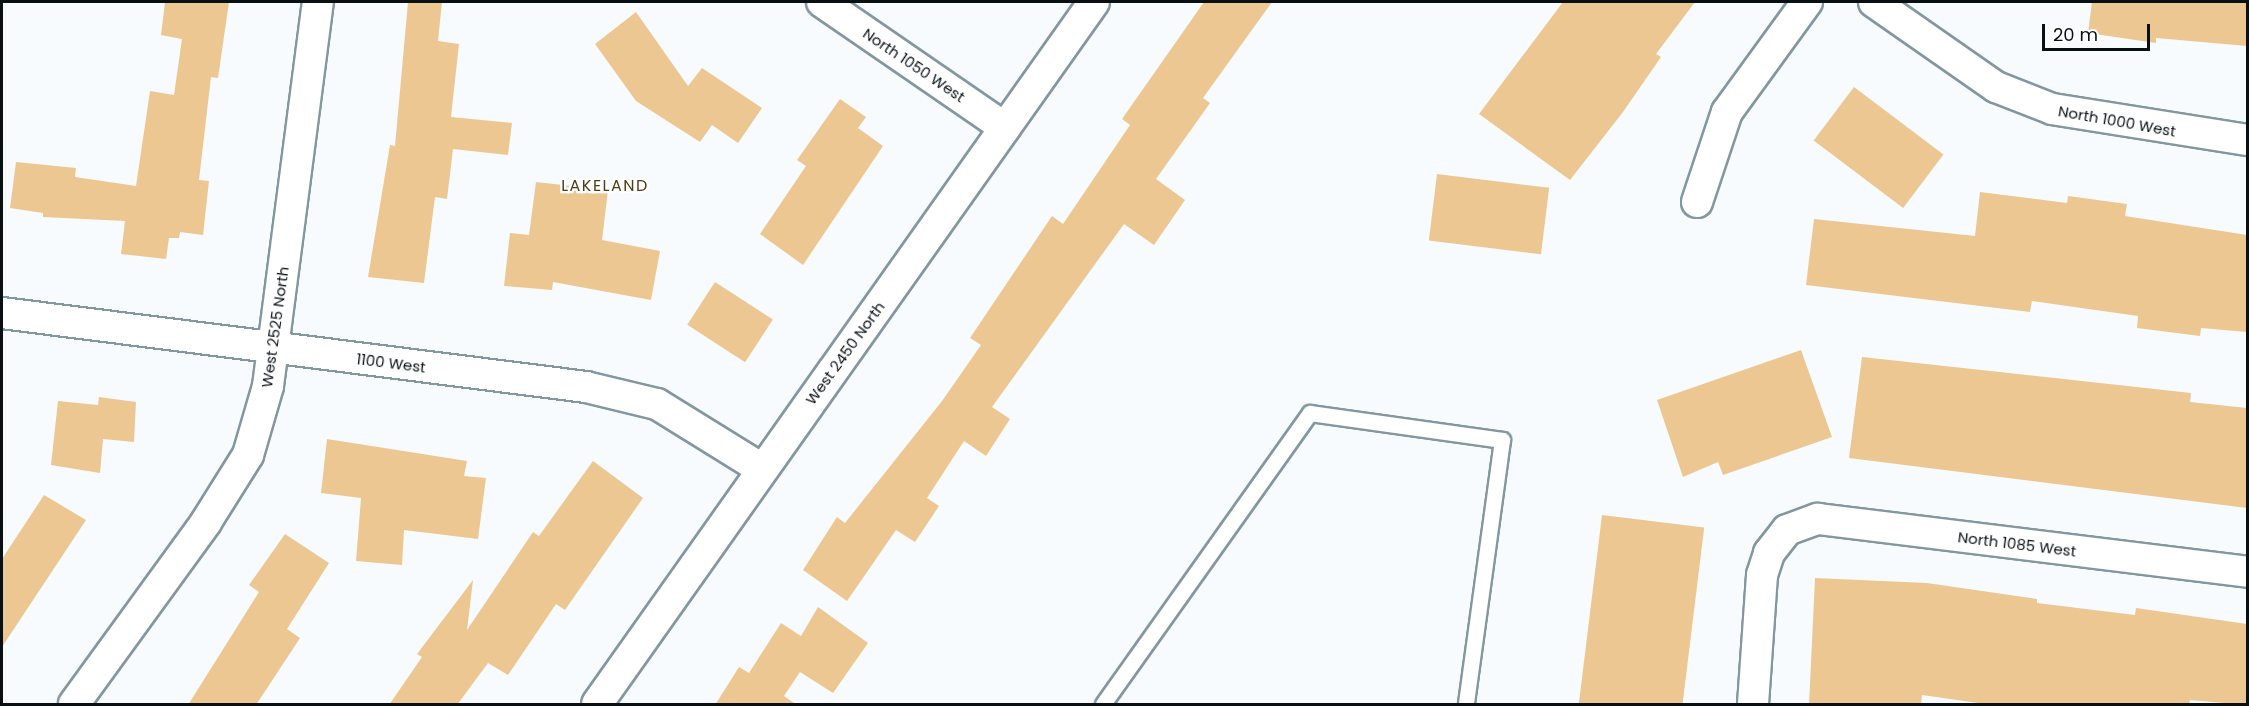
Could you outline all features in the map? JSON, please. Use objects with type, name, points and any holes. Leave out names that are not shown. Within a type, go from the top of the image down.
[{"type":"street","name":"West 2525 North","points":[[74,705],[206,522],[248,455],[273,348],[318,2]]},
{"type":"street","name":"North 1050 West","points":[[822,2],[1005,128]]},
{"type":"street","name":"West 2450 North","points":[[597,705],[1094,2]]},
{"type":"street","points":[[1697,202],[1726,112],[1807,2]]},
{"type":"street","name":"North 1000 West","points":[[1874,2],[1996,87],[2052,110],[2247,140]]},
{"type":"street","name":"1100 West","points":[[2,314],[586,387],[657,404],[762,469]]},
{"type":"street","name":"North 1085 West","points":[[1753,705],[1762,575],[1769,553],[1787,530],[1818,519],[2247,572]]},
{"type":"lane","points":[[1103,705],[1310,413],[1502,440],[1466,705]]},
{"type":"building","points":[[165,2],[229,2],[218,78],[211,77],[199,180],[209,181],[203,235],[180,232],[179,238],[169,238],[166,259],[121,254],[125,221],[43,217],[43,213],[10,208],[16,162],[76,168],[75,177],[136,186],[150,91],[174,95],[182,39],[161,35]]},
{"type":"building","points":[[408,2],[442,2],[438,41],[459,44],[451,117],[512,123],[508,155],[453,149],[447,199],[435,197],[424,283],[368,277],[390,145],[395,146]]},
{"type":"building","points":[[1204,2],[1272,2],[1203,98],[1210,103],[1156,179],[1185,200],[1154,245],[1124,224],[992,407],[1010,419],[986,456],[964,441],[927,498],[939,506],[915,542],[896,530],[847,601],[803,570],[837,517],[845,523],[942,401],[981,345],[970,338],[1052,216],[1063,224],[1130,125],[1122,119]]},
{"type":"building","points":[[1563,2],[1695,2],[1656,54],[1661,57],[1623,112],[1570,180],[1479,114]]},
{"type":"building","points":[[2092,2],[2247,2],[2247,46],[2156,38],[2156,43],[2088,33]]},
{"type":"building","points":[[636,12],[688,86],[702,68],[762,108],[738,143],[712,125],[700,142],[636,101],[595,44]]},
{"type":"building","points":[[1854,87],[1943,154],[1903,208],[1814,141]]},
{"type":"building","points":[[840,99],[866,117],[858,128],[883,146],[803,265],[760,234],[806,166],[797,160]]},
{"type":"building","points":[[1437,174],[1549,188],[1541,254],[1429,241]]},
{"type":"building","points":[[536,182],[608,190],[602,240],[660,251],[651,300],[553,282],[552,290],[504,286],[510,233],[529,235]]},
{"type":"building","points":[[1980,192],[2067,203],[2068,196],[2127,204],[2125,216],[2247,235],[2247,332],[2201,328],[2200,336],[2137,328],[2138,316],[2032,301],[2030,312],[1806,285],[1814,219],[1975,236]]},
{"type":"building","points":[[715,282],[773,320],[745,362],[687,325]]},
{"type":"building","points":[[1801,350],[1832,437],[1723,475],[1718,462],[1683,477],[1657,400]]},
{"type":"building","points":[[1862,357],[2191,393],[2190,402],[2247,408],[2247,508],[1849,458]]},
{"type":"building","points":[[99,397],[136,402],[134,442],[103,439],[100,473],[51,465],[58,401],[98,405]]},
{"type":"building","points":[[327,439],[467,461],[464,476],[486,478],[478,539],[404,530],[402,565],[356,561],[361,498],[321,493]]},
{"type":"building","points":[[593,461],[643,498],[565,610],[556,604],[508,675],[488,663],[457,705],[389,705],[422,657],[417,654],[473,580],[467,630],[533,532],[539,536]]},
{"type":"building","points":[[44,495],[86,520],[2,647],[2,559]]},
{"type":"building","points":[[1602,515],[1704,528],[1683,704],[1579,704]]},
{"type":"building","points":[[285,534],[329,563],[287,629],[300,638],[256,705],[188,705],[259,592],[249,585]]},
{"type":"building","points":[[1815,578],[1927,583],[2037,599],[2037,603],[2135,615],[2136,608],[2247,624],[2247,705],[2190,700],[2189,705],[1992,705],[1922,695],[1921,705],[1809,705]]},
{"type":"building","points":[[818,607],[868,643],[833,693],[800,672],[784,696],[797,705],[715,705],[739,667],[749,673],[781,623],[801,636]]},
{"type":"district","name":"LAKELAND","points":[[605,186]]}]
